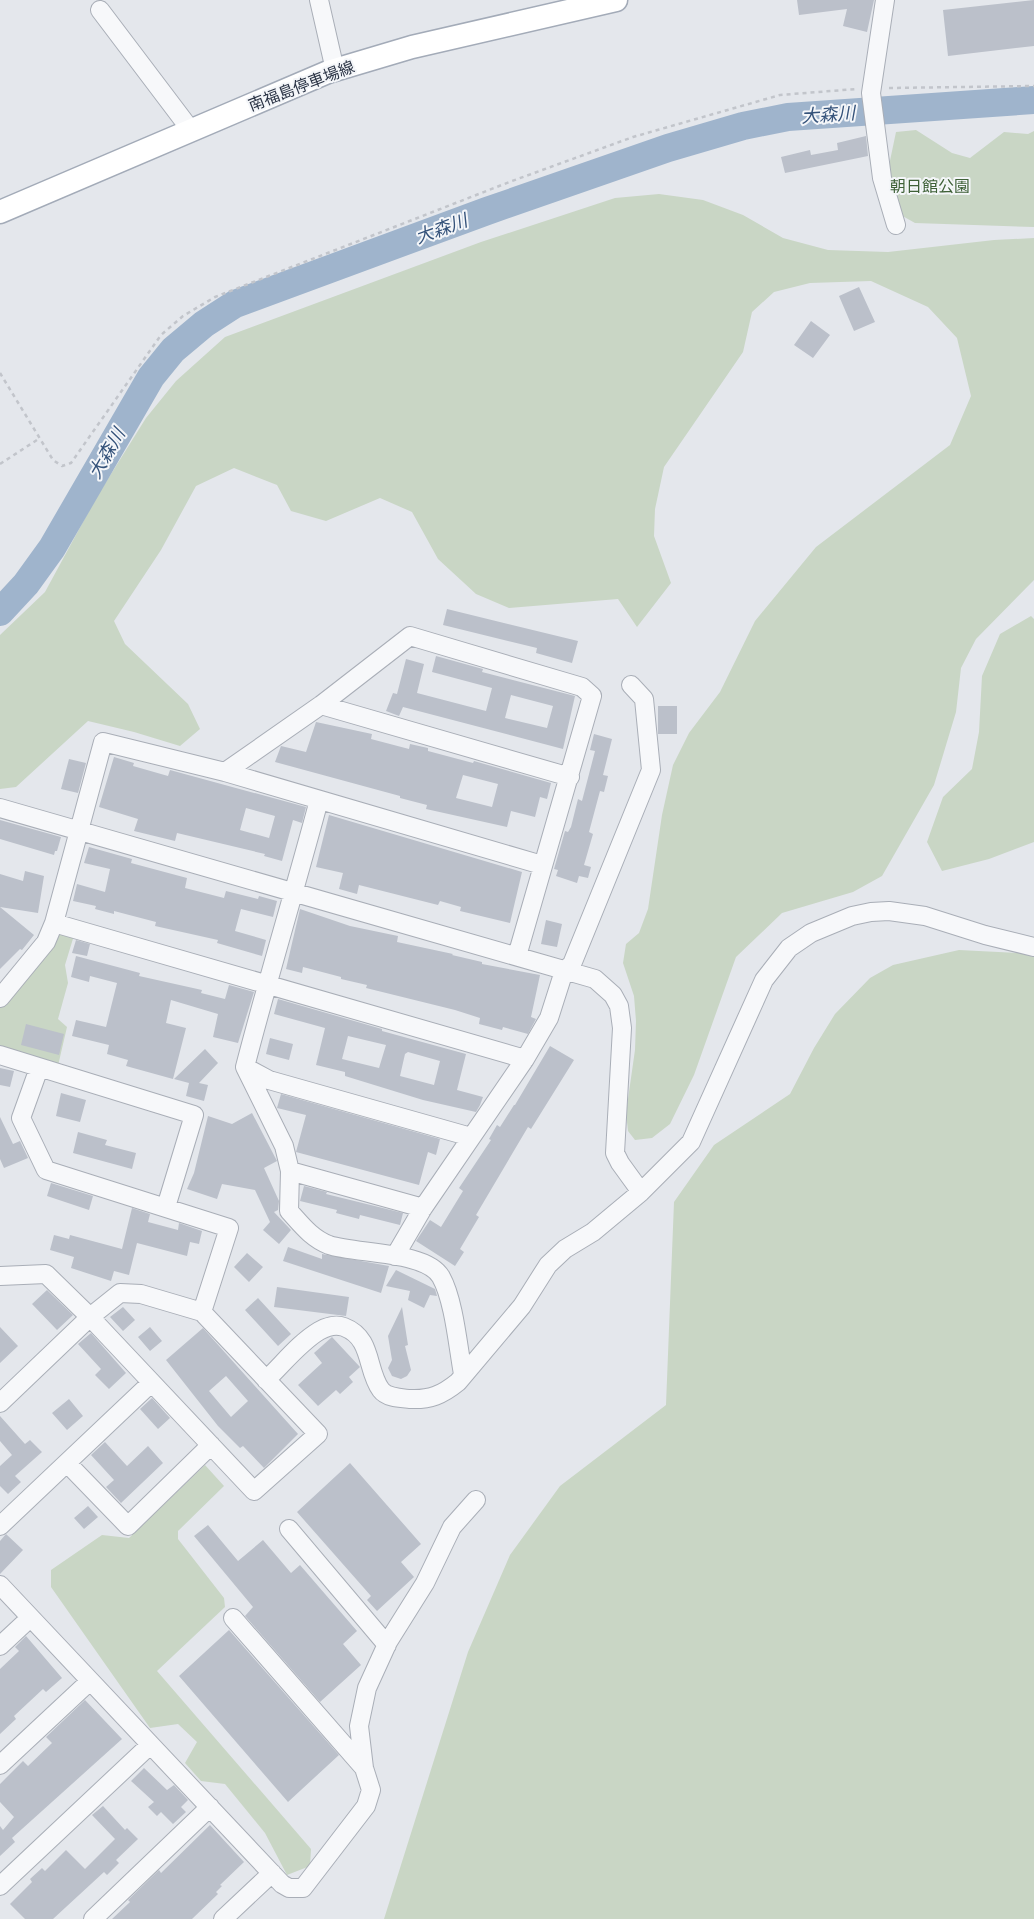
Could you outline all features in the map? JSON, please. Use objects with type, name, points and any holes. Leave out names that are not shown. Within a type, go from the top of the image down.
[{"type":"main road","name":"南福島停車場線","points":[[0,212],[335,70],[412,47],[616,0]]},
{"type":"street","points":[[319,0],[335,70]]},
{"type":"street","points":[[885,0],[871,90],[874,129],[882,178],[896,225]]},
{"type":"street","points":[[100,10],[190,130]]},
{"type":"street","points":[[225,772],[321,705],[410,636],[582,687],[592,696],[570,777],[516,956]]},
{"type":"street","points":[[396,1256],[423,1208],[525,1059],[549,1018],[564,971],[572,964],[651,770],[644,699],[631,685]]},
{"type":"street","points":[[321,705],[570,777]]},
{"type":"street","points":[[0,998],[46,942],[54,923],[103,742],[225,772],[542,865]]},
{"type":"street","points":[[319,800],[294,894],[266,985],[245,1068],[284,1146],[290,1172],[289,1211],[313,1237],[330,1245],[396,1256],[423,1263],[441,1276],[449,1301],[463,1374]]},
{"type":"street","points":[[0,808],[79,829],[294,894],[564,971],[583,974],[595,979],[613,994],[619,1006],[622,1028],[615,1152],[620,1163],[641,1192]]},
{"type":"street","points":[[266,1380],[306,1340],[319,1331],[331,1326],[350,1330],[363,1341],[382,1391],[390,1396],[418,1399],[438,1397],[458,1382],[522,1306],[548,1265],[593,1232],[641,1192],[691,1142],[764,980],[789,948],[811,933],[852,916],[889,911],[925,916],[985,936],[1034,947]]},
{"type":"street","points":[[54,923],[525,1059]]},
{"type":"street","points":[[0,1055],[194,1115],[166,1207]]},
{"type":"street","points":[[38,1068],[21,1118],[46,1170],[229,1228],[202,1312]]},
{"type":"street","points":[[245,1068],[269,1080],[471,1137]]},
{"type":"street","points":[[290,1172],[423,1208]]},
{"type":"street","points":[[0,1276],[46,1274],[90,1317],[254,1491],[318,1434],[202,1312],[141,1294],[120,1293],[90,1317],[0,1403]]},
{"type":"street","points":[[0,1526],[151,1383]]},
{"type":"street","points":[[67,1463],[128,1526],[211,1445]]},
{"type":"street","points":[[0,1585],[272,1873],[289,1888],[303,1888],[366,1806],[371,1790],[364,1768],[358,1726],[367,1688],[387,1645],[425,1583],[452,1527],[476,1500]]},
{"type":"street","points":[[289,1529],[387,1645]]},
{"type":"street","points":[[0,1646],[30,1618]]},
{"type":"street","points":[[233,1618],[364,1768]]},
{"type":"street","points":[[0,1765],[90,1681]]},
{"type":"street","points":[[0,1886],[150,1744]]},
{"type":"street","points":[[93,1919],[210,1807]]},
{"type":"street","points":[[222,1919],[272,1873]]},
{"type":"path","points":[[0,373],[53,460],[62,466],[71,463],[161,335],[183,316],[215,297],[502,185],[633,137],[780,95],[871,90],[1034,86]]},
{"type":"path","points":[[0,464],[40,438]]},
{"type":"green space","name":"朝日館公園","points":[[916,130],[952,153],[970,158],[1004,132],[1028,134],[1034,131],[1034,227],[915,223],[899,214],[887,175],[896,132]]},
{"type":"green space","points":[[659,194],[703,200],[743,215],[783,238],[828,250],[888,252],[994,240],[1034,238],[1034,580],[976,639],[961,668],[956,712],[934,785],[882,876],[853,892],[782,913],[736,957],[694,1075],[670,1124],[652,1138],[635,1140],[628,1131],[626,1113],[635,1050],[636,1021],[634,996],[623,963],[626,944],[639,933],[648,909],[662,815],[673,765],[689,733],[720,692],[755,621],[816,547],[950,445],[971,396],[957,338],[928,307],[871,281],[810,283],[774,292],[752,312],[743,352],[664,467],[655,509],[654,536],[671,583],[637,627],[618,599],[509,608],[476,594],[438,559],[412,512],[380,498],[326,521],[291,511],[277,485],[234,468],[196,486],[161,550],[114,621],[125,644],[188,704],[200,729],[180,746],[88,721],[16,787],[0,789],[0,635],[45,592],[96,498],[146,418],[176,381],[225,337],[481,242],[615,198]]},
{"type":"green space","points":[[1031,616],[1034,619],[1034,842],[989,859],[942,871],[927,842],[943,797],[972,769],[979,732],[982,676],[1000,634]]},
{"type":"green space","points":[[57,927],[75,932],[65,965],[68,983],[58,1019],[67,1027],[57,1070],[0,1051],[0,1005]]},
{"type":"green space","points":[[959,950],[1020,953],[1034,957],[1034,1919],[384,1919],[468,1652],[510,1555],[560,1486],[666,1405],[674,1202],[714,1145],[790,1094],[814,1048],[835,1014],[870,978],[893,965]]},
{"type":"green space","points":[[205,1465],[224,1486],[178,1531],[178,1539],[224,1598],[225,1607],[157,1671],[311,1849],[310,1866],[287,1875],[265,1833],[225,1784],[201,1781],[185,1763],[197,1742],[178,1724],[150,1728],[51,1587],[51,1570],[102,1535],[129,1538]]},
{"type":"building","points":[[797,0],[874,0],[867,32],[843,26],[847,9],[799,15]]},
{"type":"building","points":[[1034,0],[1034,46],[948,56],[943,10]]},
{"type":"building","points":[[866,136],[868,156],[785,173],[781,157],[810,150],[811,155],[838,150],[837,143]]},
{"type":"building","points":[[859,287],[875,322],[854,331],[839,296]]},
{"type":"building","points":[[811,321],[830,335],[813,358],[794,345]]},
{"type":"building","points":[[447,609],[578,641],[572,663],[536,653],[537,648],[443,625]]},
{"type":"building","points":[[436,656],[483,669],[482,672],[575,696],[563,749],[403,707],[399,716],[386,711],[393,693],[397,694],[406,659],[424,664],[417,693],[486,711],[492,688],[432,672]],"holes":[[[511,695],[553,706],[547,728],[505,718]]]},
{"type":"building","points":[[658,706],[677,706],[677,734],[658,734]]},
{"type":"building","points":[[316,722],[372,734],[371,739],[409,749],[410,744],[428,748],[428,751],[473,763],[474,761],[551,783],[547,799],[540,797],[535,817],[511,811],[507,827],[426,809],[427,805],[400,798],[400,796],[275,762],[281,746],[306,752]],"holes":[[[463,775],[498,784],[492,807],[456,798]]]},
{"type":"building","points":[[594,734],[612,739],[603,775],[608,776],[604,792],[600,791],[589,832],[593,834],[584,865],[591,867],[588,878],[579,876],[577,883],[556,876],[558,870],[554,869],[565,831],[568,832],[571,827],[578,799],[582,801],[595,751],[590,750]]},
{"type":"building","points":[[114,757],[134,763],[133,766],[168,776],[170,770],[306,807],[302,823],[293,820],[282,861],[264,856],[265,854],[177,833],[175,841],[134,831],[138,819],[99,807]],"holes":[[[246,808],[275,816],[269,838],[240,830]]]},
{"type":"building","points":[[69,759],[86,763],[78,793],[61,789]]},
{"type":"building","points":[[329,815],[522,872],[510,923],[460,911],[461,907],[440,901],[438,905],[359,885],[357,894],[339,889],[343,873],[316,867]]},
{"type":"building","points":[[0,820],[61,837],[57,851],[55,851],[54,855],[0,839]]},
{"type":"building","points":[[89,847],[132,859],[131,863],[187,878],[185,888],[224,898],[226,891],[258,899],[259,896],[277,901],[273,917],[241,909],[235,931],[266,940],[262,956],[217,943],[218,940],[155,926],[156,922],[114,911],[114,914],[95,909],[96,906],[73,901],[77,884],[105,892],[110,869],[84,863]]},
{"type":"building","points":[[25,871],[44,876],[38,913],[0,907],[0,874],[23,881]]},
{"type":"building","points":[[0,907],[34,935],[22,950],[20,949],[0,969]]},
{"type":"building","points":[[300,909],[350,926],[398,936],[397,942],[453,954],[482,962],[482,964],[540,975],[531,1017],[536,1019],[528,1034],[503,1027],[502,1030],[479,1024],[480,1018],[366,988],[367,985],[341,979],[341,977],[303,967],[302,973],[286,969]]},
{"type":"building","points":[[546,920],[562,924],[557,947],[541,944]]},
{"type":"building","points":[[76,940],[90,944],[87,956],[72,953]]},
{"type":"building","points":[[76,956],[140,973],[139,976],[202,990],[201,993],[225,999],[229,985],[254,992],[238,1043],[213,1037],[218,1014],[171,1000],[166,1023],[186,1028],[173,1079],[126,1066],[128,1060],[107,1054],[109,1045],[72,1036],[76,1020],[106,1027],[117,983],[90,976],[89,982],[71,977]]},
{"type":"building","points":[[278,999],[382,1029],[382,1031],[466,1054],[457,1090],[483,1097],[480,1105],[476,1112],[423,1100],[345,1076],[345,1072],[316,1065],[325,1028],[274,1014]],"holes":[[[348,1036],[386,1045],[379,1068],[342,1059]],[[408,1052],[440,1061],[434,1085],[400,1076],[405,1054]]]},
{"type":"building","points":[[26,1024],[64,1034],[59,1055],[21,1045]]},
{"type":"building","points":[[270,1038],[293,1044],[289,1060],[266,1054]]},
{"type":"building","points":[[550,1046],[574,1060],[531,1129],[528,1127],[476,1215],[479,1217],[460,1249],[464,1252],[455,1266],[416,1241],[430,1220],[441,1227],[463,1191],[459,1188],[491,1140],[489,1139],[497,1125],[500,1127],[515,1105]]},
{"type":"building","points":[[205,1049],[218,1063],[199,1083],[208,1085],[204,1101],[186,1096],[189,1083],[174,1079]]},
{"type":"building","points":[[0,1068],[14,1071],[10,1087],[0,1085]]},
{"type":"building","points":[[61,1093],[86,1100],[80,1122],[56,1116]]},
{"type":"building","points":[[281,1094],[440,1139],[436,1155],[428,1152],[419,1185],[296,1152],[306,1115],[277,1108]]},
{"type":"building","points":[[252,1113],[277,1161],[264,1168],[279,1201],[278,1210],[274,1212],[291,1230],[279,1244],[263,1230],[270,1222],[255,1190],[222,1184],[217,1199],[187,1189],[194,1173],[208,1116],[232,1124]]},
{"type":"building","points":[[0,1117],[13,1144],[20,1141],[28,1158],[4,1168],[0,1159]]},
{"type":"building","points":[[78,1132],[107,1140],[105,1145],[136,1153],[132,1169],[73,1153]]},
{"type":"building","points":[[51,1183],[93,1196],[89,1210],[47,1196]]},
{"type":"building","points":[[304,1186],[327,1192],[326,1194],[403,1213],[400,1225],[360,1215],[359,1219],[336,1213],[337,1210],[300,1201]]},
{"type":"building","points":[[132,1208],[150,1214],[148,1222],[178,1230],[179,1223],[202,1231],[199,1244],[190,1242],[187,1256],[137,1243],[129,1275],[114,1271],[111,1281],[71,1268],[74,1257],[50,1250],[54,1235],[69,1239],[70,1235],[122,1249]]},
{"type":"building","points":[[288,1247],[322,1259],[322,1254],[389,1266],[381,1293],[283,1261]]},
{"type":"building","points":[[247,1253],[263,1267],[249,1282],[234,1267]]},
{"type":"building","points":[[396,1270],[435,1289],[437,1296],[430,1295],[424,1308],[408,1300],[410,1291],[386,1286]]},
{"type":"building","points":[[277,1287],[349,1297],[346,1316],[274,1307]]},
{"type":"building","points":[[47,1290],[73,1315],[57,1330],[32,1304]]},
{"type":"building","points":[[258,1298],[291,1334],[278,1346],[245,1310]]},
{"type":"building","points":[[123,1307],[135,1320],[123,1331],[110,1317]]},
{"type":"building","points":[[402,1307],[408,1345],[405,1346],[411,1370],[407,1376],[401,1379],[392,1376],[388,1368],[392,1360],[388,1336]]},
{"type":"building","points":[[0,1327],[18,1346],[0,1363]]},
{"type":"building","points":[[150,1327],[162,1341],[150,1351],[138,1337]]},
{"type":"building","points":[[203,1328],[298,1434],[264,1468],[243,1446],[240,1448],[218,1426],[166,1360]],"holes":[[[226,1376],[248,1401],[231,1417],[209,1391]]]},
{"type":"building","points":[[91,1333],[126,1373],[109,1389],[95,1375],[101,1369],[78,1344]]},
{"type":"building","points":[[332,1337],[360,1367],[349,1377],[353,1382],[340,1394],[336,1390],[318,1406],[298,1385],[322,1363],[314,1353]]},
{"type":"building","points":[[152,1398],[170,1418],[158,1429],[140,1409]]},
{"type":"building","points":[[69,1399],[83,1416],[67,1430],[52,1413]]},
{"type":"building","points":[[0,1416],[25,1444],[30,1440],[42,1452],[15,1476],[21,1482],[8,1494],[0,1486],[0,1466],[12,1455],[0,1441]]},
{"type":"building","points":[[105,1442],[127,1466],[148,1446],[163,1463],[121,1503],[106,1487],[114,1480],[91,1455]]},
{"type":"building","points":[[350,1463],[421,1544],[401,1562],[414,1577],[377,1611],[367,1600],[371,1596],[297,1512]]},
{"type":"building","points":[[88,1506],[98,1517],[84,1529],[74,1518]]},
{"type":"building","points":[[208,1525],[238,1561],[263,1540],[291,1573],[300,1565],[357,1631],[343,1644],[361,1665],[320,1702],[245,1616],[253,1607],[194,1536]]},
{"type":"building","points":[[6,1534],[23,1550],[0,1574],[0,1541]]},
{"type":"building","points":[[229,1630],[339,1755],[288,1802],[179,1676]]},
{"type":"building","points":[[26,1636],[62,1678],[46,1692],[43,1689],[14,1716],[16,1719],[0,1734],[0,1669],[19,1651],[15,1647]]},
{"type":"building","points":[[85,1700],[122,1739],[12,1838],[15,1842],[0,1856],[0,1826],[3,1830],[14,1817],[0,1802],[0,1784],[23,1761],[28,1766],[52,1743],[46,1737]]},
{"type":"building","points":[[144,1768],[167,1790],[174,1785],[188,1800],[181,1807],[186,1812],[173,1824],[161,1812],[157,1816],[148,1807],[154,1802],[131,1781]]},
{"type":"building","points":[[103,1806],[125,1830],[127,1828],[138,1839],[116,1860],[119,1863],[107,1875],[104,1872],[53,1919],[25,1919],[10,1904],[32,1882],[30,1879],[42,1868],[45,1871],[66,1850],[85,1869],[115,1839],[92,1815]]},
{"type":"building","points":[[210,1825],[244,1862],[220,1885],[222,1886],[216,1892],[218,1894],[192,1919],[112,1919],[130,1902],[128,1900],[159,1870],[161,1873]]},
{"type":"waterway","name":"大森川","points":[[0,612],[26,584],[52,548],[151,377],[173,350],[204,324],[235,304],[487,211],[668,148],[743,126],[788,117],[1034,100]]}]
